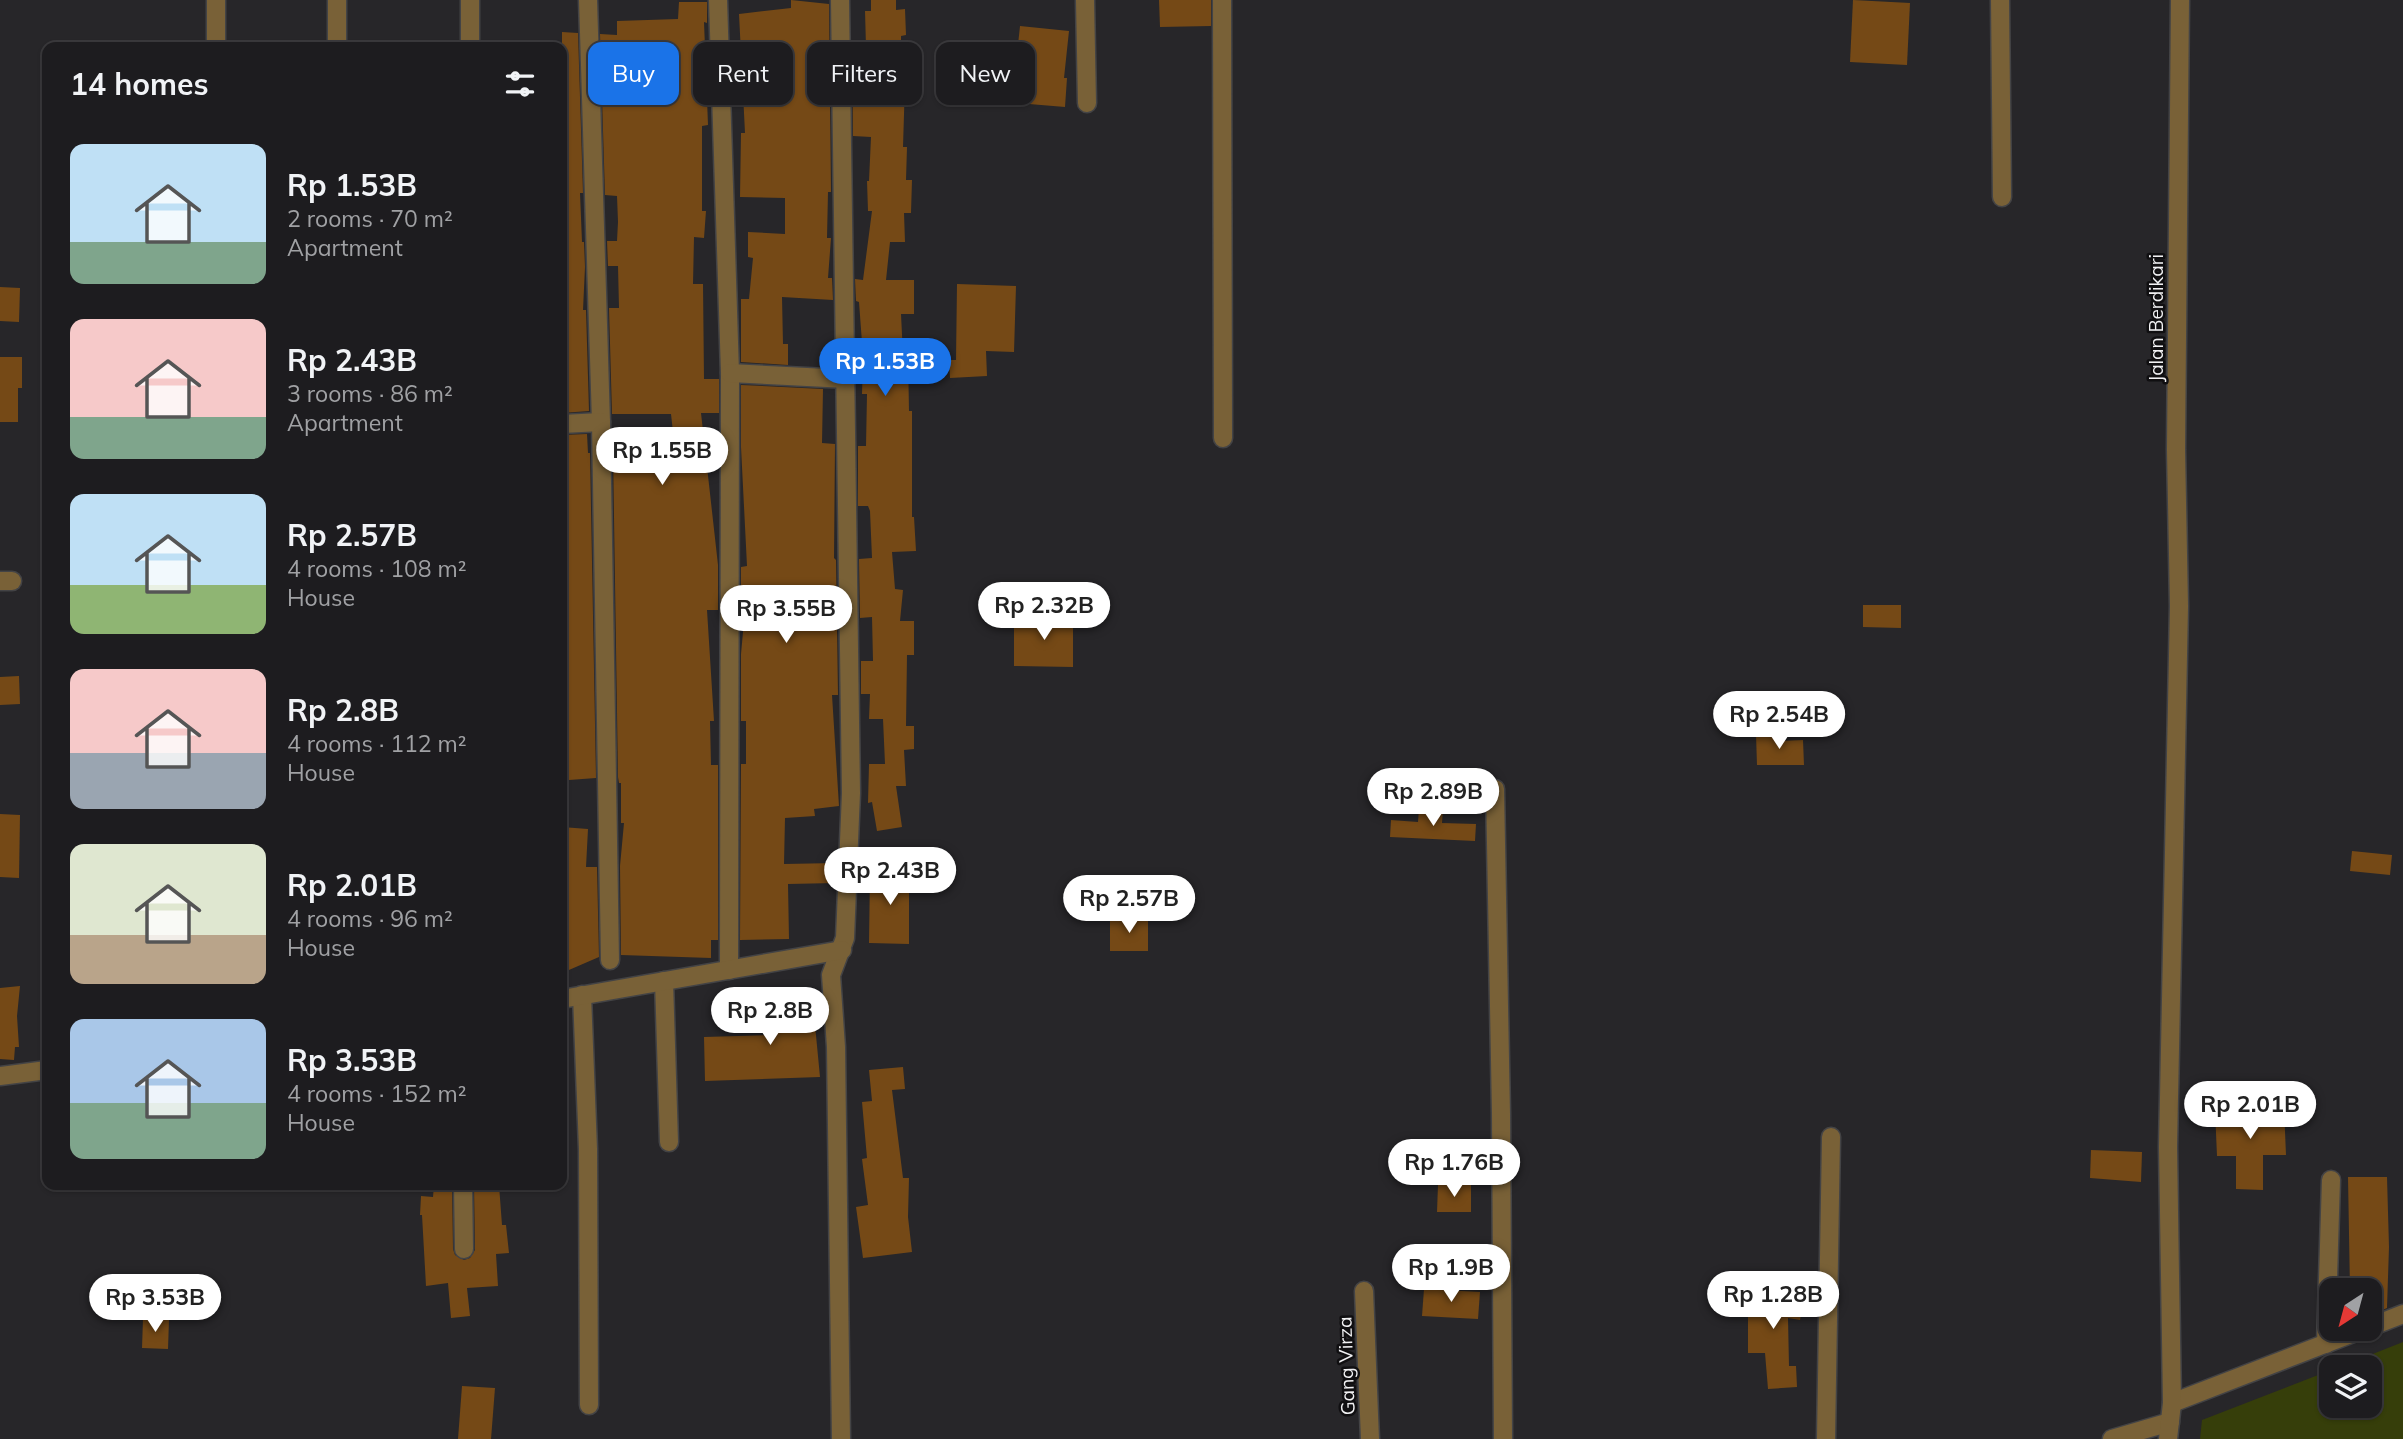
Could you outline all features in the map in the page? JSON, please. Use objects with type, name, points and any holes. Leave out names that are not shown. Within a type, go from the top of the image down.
[{"type":"street","points":[[216,0],[216,42]]},
{"type":"street","points":[[337,0],[337,42]]},
{"type":"street","points":[[470,0],[470,42]]},
{"type":"street","points":[[589,0],[601,422],[610,960]]},
{"type":"street","points":[[718,0],[730,373],[729,970]]},
{"type":"street","points":[[840,0],[851,793],[845,938],[831,975],[836,1047],[841,1439]]},
{"type":"street","points":[[1085,0],[1087,103]]},
{"type":"street","points":[[1222,0],[1223,438]]},
{"type":"street","points":[[2000,0],[2002,197]]},
{"type":"street","name":"Jalan Berdikari","points":[[2169,1431],[2172,1404],[2168,1147],[2179,606],[2176,450],[2180,0]]},
{"type":"street","points":[[730,373],[847,379]]},
{"type":"street","points":[[567,425],[601,422]]},
{"type":"street","points":[[1495,789],[1501,1101],[1503,1439]]},
{"type":"street","points":[[567,998],[842,950]]},
{"type":"street","points":[[664,981],[669,1142]]},
{"type":"street","points":[[582,995],[588,1149],[589,1405]]},
{"type":"street","points":[[0,1076],[42,1071]]},
{"type":"street","points":[[1826,1439],[1831,1137]]},
{"type":"street","points":[[2326,1344],[2331,1180]]},
{"type":"street","points":[[463,1190],[464,1249]]},
{"type":"street","name":"Gang Virza","points":[[1364,1291],[1370,1439]]},
{"type":"street","points":[[2382,1322],[2403,1314]]},
{"type":"street","points":[[2172,1404],[2334,1341]]},
{"type":"street","points":[[2112,1439],[2169,1431]]},
{"type":"green space","points":[[2403,1342],[2403,1439],[2200,1439],[2202,1420],[2319,1375],[2319,1418],[2382,1418],[2382,1355],[2370,1355]]},
{"type":"building","points":[[791,0],[829,4],[829,42],[807,42],[807,105],[830,105],[831,192],[828,192],[827,238],[831,238],[828,278],[832,278],[833,300],[782,297],[783,344],[788,344],[788,365],[741,362],[741,299],[749,299],[753,258],[748,257],[748,232],[785,234],[785,198],[740,197],[741,133],[745,133],[744,105],[793,105],[793,42],[740,42],[739,14],[791,8]]},
{"type":"building","points":[[871,0],[896,0],[896,10],[905,9],[906,35],[901,36],[901,42],[866,42],[865,11],[871,11]]},
{"type":"building","points":[[1159,0],[1211,0],[1211,26],[1160,27]]},
{"type":"building","points":[[1853,0],[1910,3],[1907,65],[1850,62]]},
{"type":"building","points":[[679,2],[707,2],[705,42],[693,42],[693,105],[707,105],[708,125],[702,126],[702,211],[706,211],[704,238],[694,237],[693,284],[703,284],[704,379],[719,379],[719,413],[701,413],[718,565],[718,610],[707,610],[714,721],[710,721],[711,765],[718,765],[718,940],[711,940],[711,958],[621,955],[620,866],[624,823],[621,823],[621,783],[618,777],[613,452],[675,450],[671,414],[612,414],[609,308],[619,308],[618,266],[608,266],[607,241],[617,241],[618,222],[617,196],[605,195],[602,105],[679,105],[679,42],[600,42],[600,34],[617,35],[617,21],[678,19]]},
{"type":"building","points":[[1020,26],[1069,31],[1064,78],[1067,78],[1065,107],[1035,104],[1035,42],[1018,42]]},
{"type":"building","points":[[562,32],[578,33],[583,193],[580,193],[585,267],[583,310],[586,310],[589,411],[567,413],[567,42],[562,42]]},
{"type":"building","points":[[853,105],[904,105],[903,147],[907,147],[906,180],[912,180],[911,213],[904,213],[905,242],[890,242],[886,280],[914,280],[914,314],[901,314],[903,355],[908,355],[909,411],[912,411],[912,517],[916,551],[892,552],[895,589],[903,590],[900,621],[914,621],[914,655],[907,655],[906,726],[914,726],[914,749],[904,750],[906,786],[896,786],[902,827],[877,831],[872,802],[868,803],[869,764],[885,764],[883,719],[869,719],[870,694],[861,694],[861,661],[873,661],[872,617],[860,618],[859,559],[872,558],[870,511],[868,506],[858,506],[858,446],[866,446],[867,394],[862,394],[863,356],[855,279],[863,280],[872,211],[868,211],[867,181],[871,137],[853,136]]},
{"type":"building","points":[[957,284],[1016,286],[1014,352],[986,351],[987,376],[950,378],[949,360],[956,360]]},
{"type":"building","points":[[0,287],[20,288],[19,322],[0,321]]},
{"type":"building","points":[[0,357],[22,357],[18,422],[0,422]]},
{"type":"building","points":[[741,385],[823,389],[822,443],[835,444],[834,558],[838,695],[832,695],[839,806],[814,809],[815,816],[785,818],[784,864],[837,863],[836,883],[788,884],[789,939],[740,940],[741,764],[746,764],[746,721],[741,721],[741,654],[745,610],[741,610],[741,567],[747,566]]},
{"type":"building","points":[[587,434],[590,453],[596,778],[569,780],[567,753],[567,435]]},
{"type":"building","points":[[1863,605],[1901,605],[1901,628],[1863,627]]},
{"type":"building","points":[[1014,616],[1073,617],[1073,667],[1014,666]]},
{"type":"building","points":[[19,676],[20,704],[0,705],[0,677]]},
{"type":"building","points":[[1779,733],[1780,741],[1803,740],[1804,765],[1757,765],[1756,734]]},
{"type":"building","points":[[1419,808],[1443,810],[1442,823],[1476,824],[1475,841],[1390,837],[1391,820],[1418,822]]},
{"type":"building","points":[[0,814],[20,815],[19,878],[0,877]]},
{"type":"building","points":[[567,827],[588,829],[586,867],[597,867],[599,957],[567,971]]},
{"type":"building","points":[[2352,851],[2392,855],[2390,875],[2350,871]]},
{"type":"building","points":[[915,871],[916,891],[909,891],[909,944],[869,943],[870,872]]},
{"type":"building","points":[[1148,918],[1148,951],[1110,951],[1110,919]]},
{"type":"building","points":[[20,986],[17,1016],[19,1047],[15,1047],[14,1060],[0,1059],[0,988]]},
{"type":"building","points":[[771,997],[797,999],[797,1003],[821,1000],[823,1024],[815,1025],[820,1077],[705,1081],[704,1037],[768,1035]]},
{"type":"building","points":[[903,1067],[905,1089],[892,1090],[903,1178],[909,1178],[908,1217],[912,1252],[863,1258],[856,1207],[868,1205],[862,1159],[867,1158],[862,1102],[872,1101],[869,1070]]},
{"type":"building","points":[[2284,1108],[2286,1155],[2263,1155],[2263,1190],[2236,1189],[2236,1156],[2217,1156],[2215,1110]]},
{"type":"building","points":[[2091,1150],[2142,1152],[2141,1182],[2090,1178]]},
{"type":"building","points":[[2348,1177],[2387,1177],[2387,1308],[2382,1310],[2382,1278],[2350,1278]]},
{"type":"building","points":[[1438,1185],[1471,1185],[1471,1212],[1437,1212]]},
{"type":"building","points":[[434,1190],[452,1190],[453,1249],[455,1255],[464,1260],[470,1258],[475,1250],[474,1190],[499,1190],[502,1225],[506,1225],[509,1253],[496,1254],[498,1286],[467,1288],[470,1316],[451,1318],[448,1283],[426,1286],[421,1196],[433,1197]]},
{"type":"building","points":[[1750,1284],[1805,1295],[1800,1320],[1788,1318],[1789,1366],[1796,1366],[1797,1387],[1768,1389],[1765,1353],[1748,1353],[1748,1309],[1745,1309]]},
{"type":"building","points":[[1424,1289],[1480,1292],[1478,1319],[1422,1316]]},
{"type":"building","points":[[143,1319],[169,1320],[168,1349],[142,1348]]},
{"type":"building","points":[[462,1386],[495,1388],[491,1439],[458,1439]]}]
